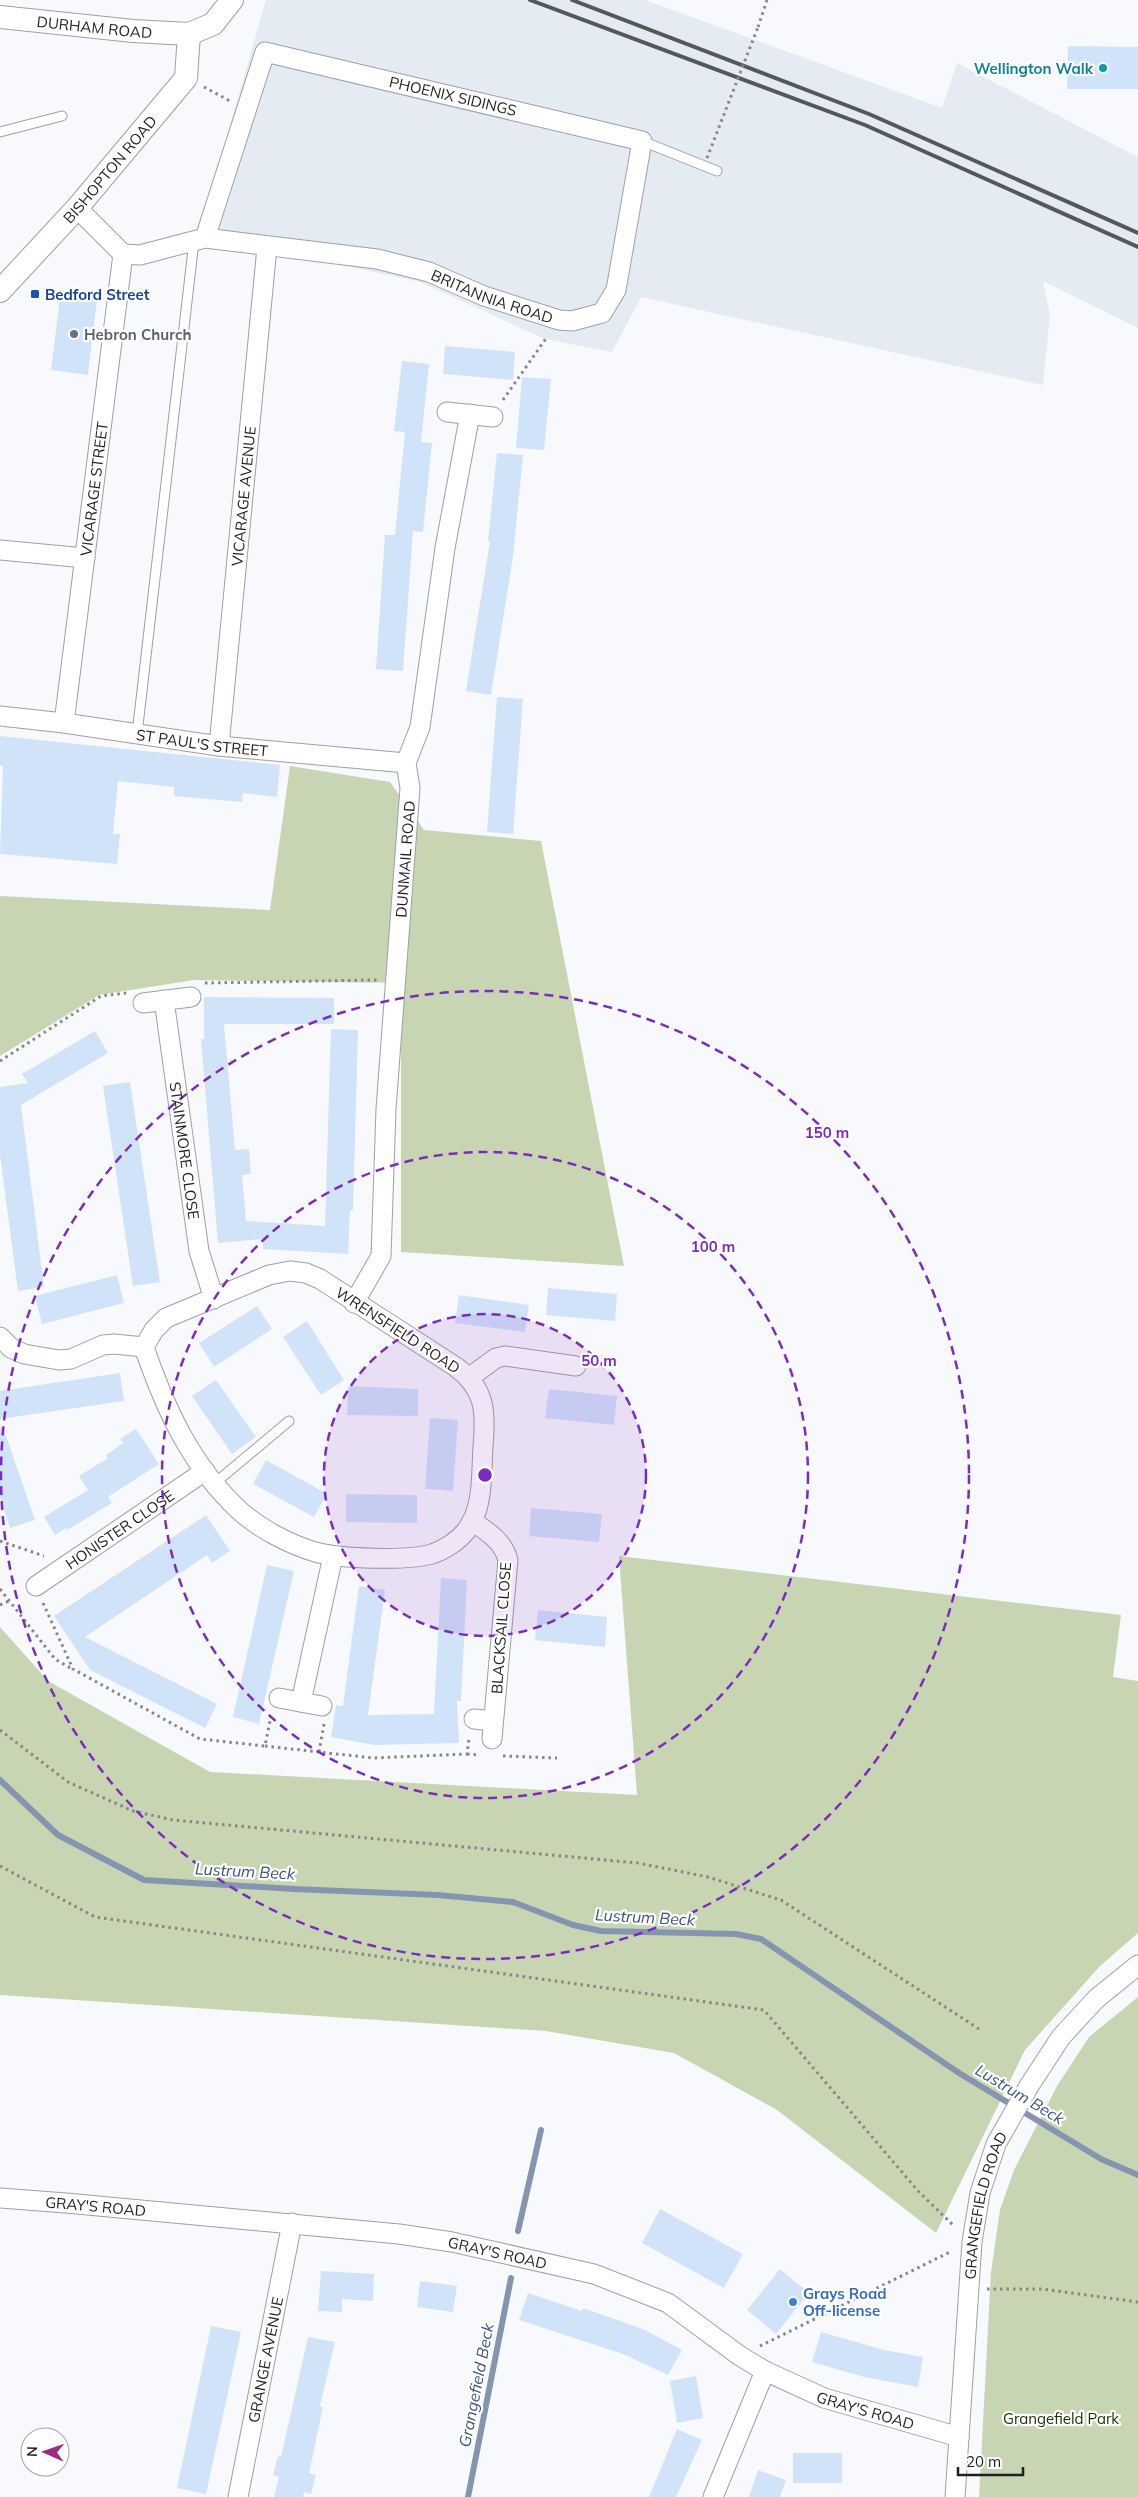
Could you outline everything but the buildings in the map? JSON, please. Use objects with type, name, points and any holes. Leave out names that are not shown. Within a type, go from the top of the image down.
[{"type":"street","points":[[189,34],[213,24],[232,0]]},
{"type":"street","name":"DURHAM ROAD","points":[[0,16],[133,32],[189,34]]},
{"type":"street","name":"BISHOPTON ROAD","points":[[0,291],[77,208],[186,78],[189,34]]},
{"type":"street","name":"PHOENIX SIDINGS","points":[[200,239],[265,52],[642,141]]},
{"type":"street","name":"BRITANNIA ROAD","points":[[123,254],[140,255],[200,239],[378,259],[429,272],[484,296],[558,320],[572,321],[602,313],[616,290],[642,141]]},
{"type":"street","points":[[77,208],[123,254]]},
{"type":"street","name":"VICARAGE AVENUE","points":[[219,746],[267,247]]},
{"type":"street","name":"VICARAGE STREET","points":[[64,723],[123,254]]},
{"type":"street","points":[[447,412],[493,416]]},
{"type":"street","points":[[406,763],[420,727],[445,548],[470,414]]},
{"type":"street","points":[[0,550],[85,558]]},
{"type":"street","name":"ST PAUL'S STREET","points":[[0,716],[64,723],[219,746],[406,763]]},
{"type":"street","name":"DUNMAIL ROAD","points":[[354,1302],[381,1256],[386,1109],[410,788],[406,763]]},
{"type":"street","points":[[143,1003],[191,997]]},
{"type":"street","name":"STAINMORE CLOSE","points":[[164,1000],[199,1251],[214,1299]]},
{"type":"street","name":"WRENSFIELD ROAD","points":[[290,1271],[306,1274],[320,1279],[354,1302],[470,1377],[483,1405],[485,1424],[479,1497],[472,1521],[465,1532],[454,1542],[432,1554],[413,1556],[333,1556],[299,1546],[255,1523],[210,1477],[190,1452],[158,1386],[144,1346],[154,1330],[166,1318],[269,1275],[290,1271]]},
{"type":"street","points":[[0,1337],[11,1348],[24,1354],[59,1360],[71,1359],[103,1345],[144,1346]]},
{"type":"street","points":[[470,1377],[496,1358],[506,1356],[576,1366]]},
{"type":"street","name":"HONISTER CLOSE","points":[[36,1586],[65,1566],[210,1477]]},
{"type":"street","name":"BLACKSAIL CLOSE","points":[[472,1521],[498,1540],[505,1549],[508,1560],[492,1743]]},
{"type":"street","points":[[301,1702],[333,1556]]},
{"type":"street","points":[[279,1698],[322,1706]]},
{"type":"street","points":[[474,1719],[492,1743]]},
{"type":"street","name":"GRANGEFIELD ROAD","points":[[955,2497],[972,2242],[980,2193],[996,2144],[1029,2086],[1061,2037],[1096,1999],[1138,1965]]},
{"type":"street","name":"GRAY'S ROAD","points":[[0,2198],[399,2234],[443,2241],[594,2274],[668,2303],[740,2356],[765,2371],[824,2398],[959,2437]]},
{"type":"street","name":"GRANGE AVENUE","points":[[238,2497],[292,2223]]},
{"type":"street","points":[[713,2497],[765,2371]]},
{"type":"lane","points":[[0,132],[62,116]]},
{"type":"lane","points":[[642,141],[717,171]]},
{"type":"lane","points":[[137,734],[200,239]]},
{"type":"lane","points":[[210,1477],[289,1421]]},
{"type":"path","points":[[706,158],[758,27],[766,0]]},
{"type":"path","points":[[205,88],[231,101]]},
{"type":"path","points":[[493,416],[558,320]]},
{"type":"path","points":[[0,1541],[37,1552],[65,1566]]},
{"type":"path","points":[[36,1586],[73,1669]]},
{"type":"path","points":[[0,1589],[55,1659],[200,1739],[373,1758],[467,1754],[492,1743],[557,1758]]},
{"type":"path","points":[[0,1605],[9,1601]]},
{"type":"path","points":[[265,1746],[274,1697],[279,1698]]},
{"type":"path","points":[[319,1752],[327,1707],[322,1706]]},
{"type":"path","points":[[467,1754],[470,1719],[474,1719]]},
{"type":"path","points":[[0,1730],[68,1782],[133,1811],[173,1820],[638,1863],[708,1877],[782,1900],[979,2029]]},
{"type":"path","points":[[0,1866],[95,1917],[764,2010],[919,2192],[972,2242],[740,2356]]},
{"type":"path","points":[[987,2289],[1042,2289],[1138,2302]]},
{"type":"shaded area","points":[[266,0],[645,0],[942,108],[957,63],[1138,157],[1138,328],[1043,281],[1050,314],[1043,385],[641,297],[612,352],[545,339],[420,282],[199,234]]},
{"type":"green space","points":[[290,766],[390,782],[424,830],[541,841],[624,1266],[401,1252],[401,983],[194,980],[99,995],[0,1056],[0,896],[270,910]]},
{"type":"green space","points":[[619,1556],[1121,1615],[1113,1677],[1138,1681],[1138,1933],[1100,1966],[1025,2050],[936,2233],[777,2110],[674,2053],[546,2031],[0,1995],[0,1627],[48,1681],[210,1772],[637,1795]]},
{"type":"green space","name":"Grangefield Park","points":[[1138,1997],[1138,2497],[979,2497],[991,2272],[1000,2210],[1014,2170],[1057,2086],[1089,2037]]},
{"type":"waterway","name":"Lustrum Beck","points":[[0,1780],[58,1835],[144,1880],[438,1895],[513,1902],[573,1925],[601,1931],[736,1934],[761,1939],[959,2073],[1101,2159],[1138,2175]]},
{"type":"waterway","name":"Grangefield Beck","points":[[518,2231],[541,2130]]},
{"type":"waterway","name":"Grangefield Beck","points":[[468,2497],[511,2278]]},
{"type":"railway","points":[[530,0],[865,125],[1138,247]]},
{"type":"railway","points":[[572,0],[869,114],[1138,233]]},
{"type":"place","name":"Wellington Walk","points":[[1103,68]]},
{"type":"place","name":"Bedford Street","points":[[35,294]]},
{"type":"place","name":"Hebron Church","points":[[74,334]]},
{"type":"place","name":"Grays Road Off-license","points":[[793,2302]]}]
